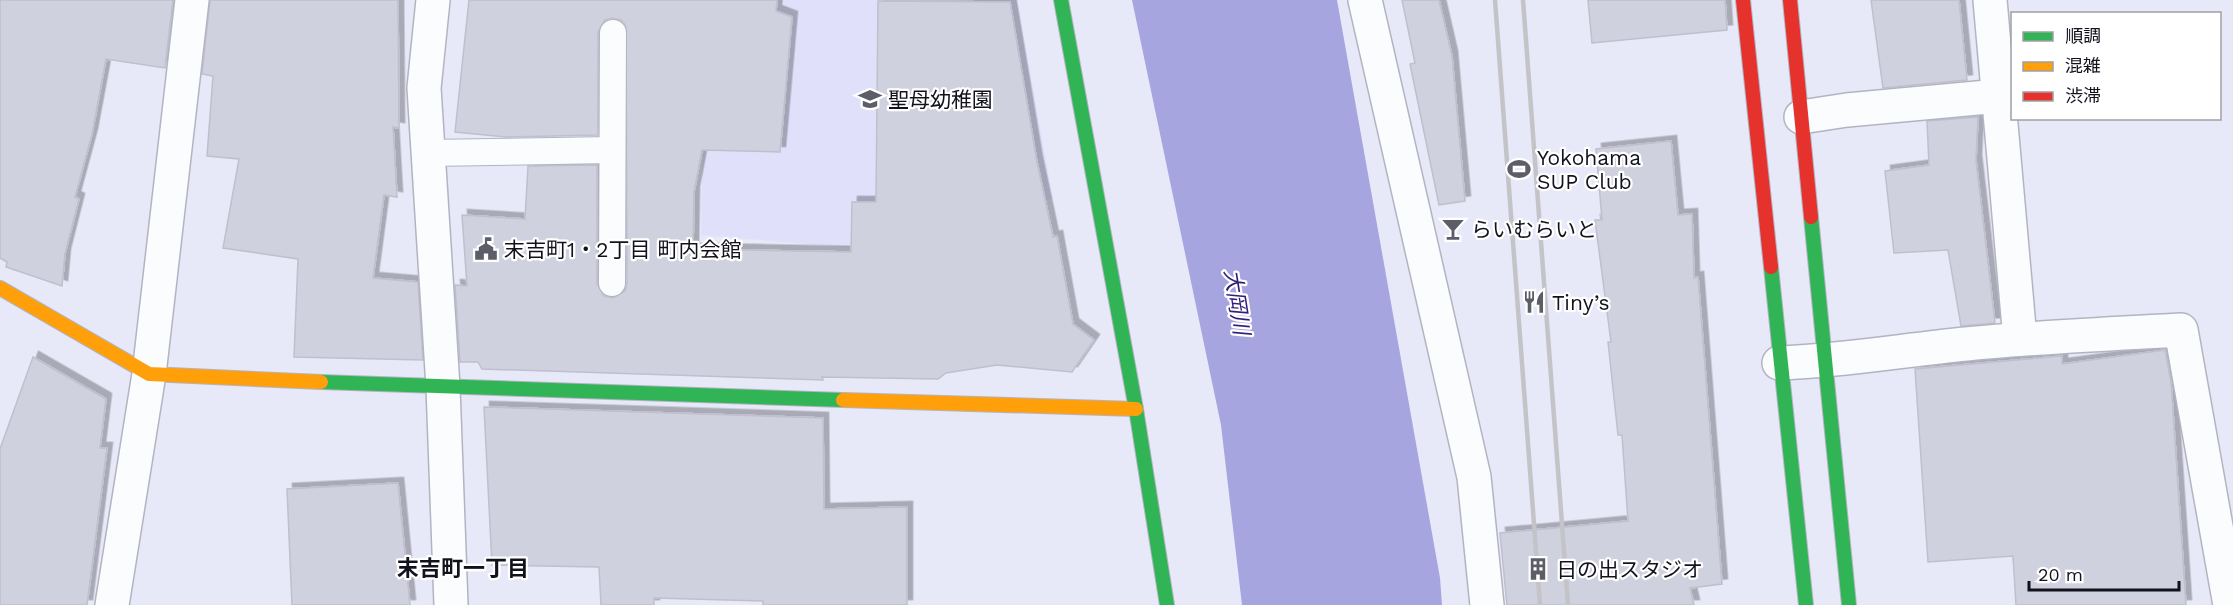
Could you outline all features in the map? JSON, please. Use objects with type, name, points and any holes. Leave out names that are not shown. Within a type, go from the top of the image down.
[{"type":"street","points":[[112,605],[148,374],[192,0]]},
{"type":"street","points":[[433,0],[423,88],[443,387],[451,605]]},
{"type":"street","points":[[1061,0],[1136,409],[1167,605]]},
{"type":"street","points":[[1365,0],[1474,477],[1487,605]]},
{"type":"street","points":[[1743,0],[1806,605]]},
{"type":"street","points":[[1790,0],[1849,605]]},
{"type":"street","points":[[1990,0],[2019,339]]},
{"type":"street","points":[[1801,117],[1847,110],[1999,96]]},
{"type":"street","points":[[0,288],[148,374],[443,387],[1136,409]]},
{"type":"street","points":[[1779,363],[1826,361],[1865,354],[2019,339],[2181,330],[2230,605]]},
{"type":"lane","points":[[612,283],[613,33]]},
{"type":"lane","points":[[427,153],[612,150]]},
{"type":"shaded area","name":"聖母幼稚園","points":[[706,0],[1017,0],[1053,199],[896,222],[890,251],[701,235]]},
{"type":"water","name":"大岡川","points":[[1132,0],[1337,0],[1440,578],[1442,605],[1242,605],[1221,425]]},
{"type":"building","points":[[0,0],[173,0],[165,68],[106,59],[92,134],[75,197],[79,199],[65,254],[62,286],[6,267],[7,262],[0,258]]},
{"type":"building","points":[[210,0],[398,0],[399,128],[393,127],[397,197],[384,195],[373,278],[418,282],[423,360],[294,357],[298,259],[223,248],[239,159],[207,156],[213,76],[202,74]]},
{"type":"building","points":[[469,0],[777,0],[776,11],[792,17],[780,152],[702,150],[694,192],[693,249],[851,252],[852,202],[876,202],[878,1],[1010,2],[1037,162],[1053,237],[1057,236],[1073,324],[1094,340],[1072,372],[997,365],[946,373],[938,379],[822,377],[823,380],[482,369],[478,362],[460,362],[455,285],[467,286],[462,215],[525,219],[528,166],[597,165],[597,284],[604,296],[613,298],[625,291],[627,283],[626,26],[621,20],[612,18],[605,20],[598,32],[598,135],[506,137],[455,132]]},
{"type":"building","points":[[1402,0],[1439,0],[1452,56],[1465,201],[1439,205],[1410,64],[1415,63]]},
{"type":"building","points":[[1588,0],[1725,0],[1727,30],[1592,43]]},
{"type":"building","points":[[1871,0],[1959,0],[1967,80],[1883,88]]},
{"type":"building","points":[[1978,117],[1976,160],[1995,323],[1961,326],[1948,250],[1894,253],[1885,171],[1929,165],[1927,121]]},
{"type":"building","points":[[1671,141],[1678,215],[1692,214],[1694,278],[1698,277],[1722,584],[1690,588],[1694,605],[1507,605],[1500,533],[1628,521],[1622,435],[1618,435],[1608,342],[1611,342],[1595,220],[1602,220],[1596,149]]},
{"type":"building","points":[[2165,350],[2171,382],[2186,605],[2016,605],[2013,556],[1928,562],[1915,369],[2062,356],[2062,364]]},
{"type":"building","points":[[33,357],[106,399],[100,448],[107,448],[87,605],[0,605],[0,449]]},
{"type":"building","points":[[484,407],[823,418],[824,509],[907,507],[907,605],[763,605],[763,601],[654,598],[654,605],[601,605],[599,567],[492,565]]},
{"type":"building","points":[[398,483],[410,605],[292,605],[287,489]]},
{"type":"railway","points":[[1495,0],[1540,605]]},
{"type":"railway","points":[[1523,0],[1568,605]]},
{"type":"traffic: fast","points":[[1061,0],[1136,409],[1167,605]]},
{"type":"traffic: fast","points":[[1811,217],[1849,605]]},
{"type":"traffic: fast","points":[[1771,267],[1806,605]]},
{"type":"traffic: fast","points":[[321,382],[843,400]]},
{"type":"traffic: slow","points":[[0,288],[149,374],[321,382]]},
{"type":"traffic: slow","points":[[843,400],[1136,409]]},
{"type":"traffic: jam","points":[[1743,0],[1771,267]]},
{"type":"traffic: jam","points":[[1790,0],[1811,217]]},
{"type":"place","name":"聖母幼稚園","points":[[870,99]]},
{"type":"place","name":"Yokohama SUP Club","points":[[1519,169]]},
{"type":"place","name":"らいむらいと","points":[[1453,229]]},
{"type":"place","name":"末吉町1・2丁目 町内会館","points":[[486,249]]},
{"type":"place","name":"Tiny’s","points":[[1534,302]]},
{"type":"place","name":"日の出スタジオ","points":[[1538,569]]},
{"type":"district","name":"末吉町一丁目","points":[[463,568]]}]
